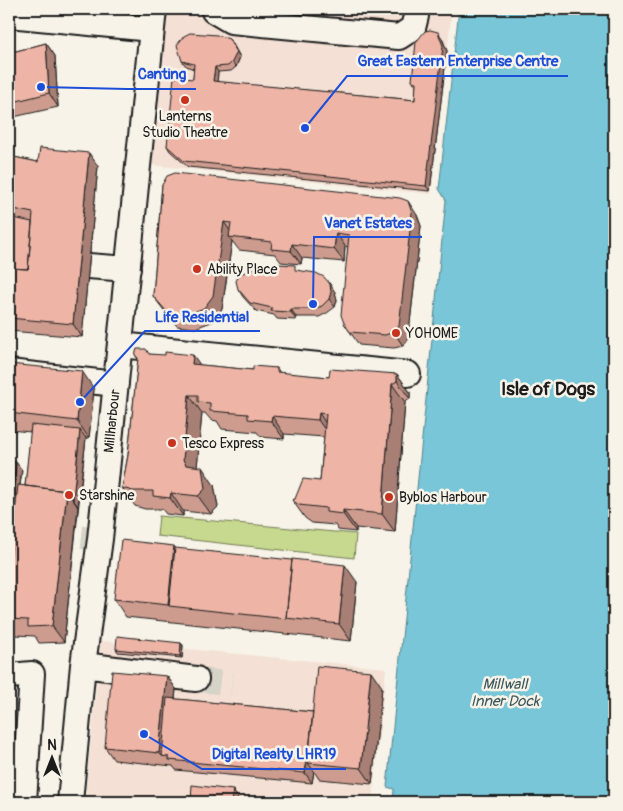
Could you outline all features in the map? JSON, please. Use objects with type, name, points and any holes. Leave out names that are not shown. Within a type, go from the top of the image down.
[{"type":"street","points":[[214,9],[214,11],[231,21],[399,37],[413,28],[416,16],[415,9]]},
{"type":"street","points":[[9,15],[152,19]]},
{"type":"street","name":"Millharbour","points":[[70,802],[83,665],[100,539],[152,19]]},
{"type":"street","points":[[88,266],[128,269]]},
{"type":"street","points":[[120,345],[408,374]]},
{"type":"street","points":[[9,372],[116,384]]},
{"type":"street","points":[[83,665],[196,680]]},
{"type":"street","points":[[9,676],[32,674],[24,802]]},
{"type":"shaded area","points":[[168,9],[452,9],[431,194],[151,165]]},
{"type":"shaded area","points":[[101,641],[386,668],[372,802],[85,802]]},
{"type":"green space","points":[[159,516],[356,534],[354,558],[157,536]]},
{"type":"water","name":"Millwall Inner Dock","points":[[459,9],[614,9],[614,802],[393,802],[394,789],[387,787],[446,200],[439,189]]},
{"type":"building","points":[[425,31],[438,32],[443,46],[426,186],[184,161],[167,146],[174,77],[193,79],[194,64],[182,61],[177,45],[184,36],[190,33],[217,35],[229,39],[237,52],[228,66],[215,67],[213,81],[415,100],[416,82],[412,81],[416,42]]},
{"type":"building","points":[[46,43],[49,93],[9,103],[9,53]]},
{"type":"building","points":[[40,148],[89,153],[73,324],[9,318],[9,268],[28,269],[33,213],[9,208],[9,156],[38,162]]},
{"type":"building","name":"Ability Place","points":[[175,173],[400,198],[408,201],[412,213],[399,326],[394,332],[385,335],[350,332],[344,323],[341,315],[349,235],[336,233],[334,249],[292,244],[291,251],[271,249],[272,242],[229,237],[231,223],[224,222],[213,296],[204,308],[186,315],[168,313],[153,296],[162,185],[167,176]]},
{"type":"building","points":[[9,217],[32,222],[28,269],[9,268]]},
{"type":"building","points":[[277,264],[295,265],[295,270],[316,273],[324,277],[330,284],[331,292],[329,299],[322,306],[314,309],[291,309],[291,312],[271,311],[272,308],[250,303],[238,289],[236,281],[239,275],[256,267],[277,268]]},
{"type":"building","points":[[137,349],[146,349],[149,354],[165,355],[165,352],[193,355],[192,364],[253,370],[253,366],[277,368],[277,372],[329,377],[330,369],[397,374],[397,381],[392,384],[382,514],[343,510],[343,514],[326,512],[326,508],[299,505],[292,500],[295,499],[303,479],[320,481],[326,414],[319,413],[318,420],[272,416],[271,421],[248,419],[248,414],[210,411],[210,403],[198,402],[198,395],[189,395],[183,460],[186,465],[202,467],[205,489],[198,496],[171,493],[170,498],[153,496],[153,491],[133,491],[122,488],[128,455],[138,358],[135,355]]},
{"type":"building","points":[[9,364],[82,371],[77,421],[9,413]]},
{"type":"building","points":[[31,425],[80,430],[73,499],[67,491],[25,486]]},
{"type":"building","points":[[9,461],[16,462],[13,491],[9,491]]},
{"type":"building","points":[[18,485],[67,491],[52,626],[28,627],[28,620],[9,619],[9,572]]},
{"type":"building","points":[[121,540],[174,546],[168,605],[114,599]]},
{"type":"building","points":[[175,548],[292,560],[287,619],[169,606]]},
{"type":"building","points":[[292,559],[345,565],[339,624],[286,618]]},
{"type":"building","points":[[117,636],[181,643],[180,656],[116,649]]},
{"type":"building","points":[[317,666],[371,671],[361,768],[308,763]]},
{"type":"building","points":[[112,671],[167,676],[159,753],[105,747]]},
{"type":"building","points":[[167,698],[313,712],[305,773],[169,760],[169,757],[162,756]]},
{"type":"building","points":[[192,785],[233,790],[231,802],[191,802]]},
{"type":"building","points":[[295,798],[335,802],[295,802]]},
{"type":"tunnel","points":[[46,533],[100,539]]},
{"type":"tunnel","points":[[196,679],[232,684]]},
{"type":"place","name":"Canting","points":[[41,87]]},
{"type":"place","name":"Lanterns Studio Theatre","points":[[185,100]]},
{"type":"place","name":"Great Eastern Enterprise Centre","points":[[305,128]]},
{"type":"place","name":"Ability Place","points":[[197,269]]},
{"type":"place","name":"Vanet Estates","points":[[313,304]]},
{"type":"place","name":"YOHOME","points":[[396,333]]},
{"type":"place","name":"Life Residential","points":[[80,402]]},
{"type":"place","name":"Tesco Express","points":[[172,443]]},
{"type":"place","name":"Starshine","points":[[69,495]]},
{"type":"place","name":"Byblos Harbour","points":[[389,497]]},
{"type":"place","name":"Digital Realty LHR19","points":[[144,734]]},
{"type":"district","name":"Isle of Dogs","points":[[548,389]]}]
